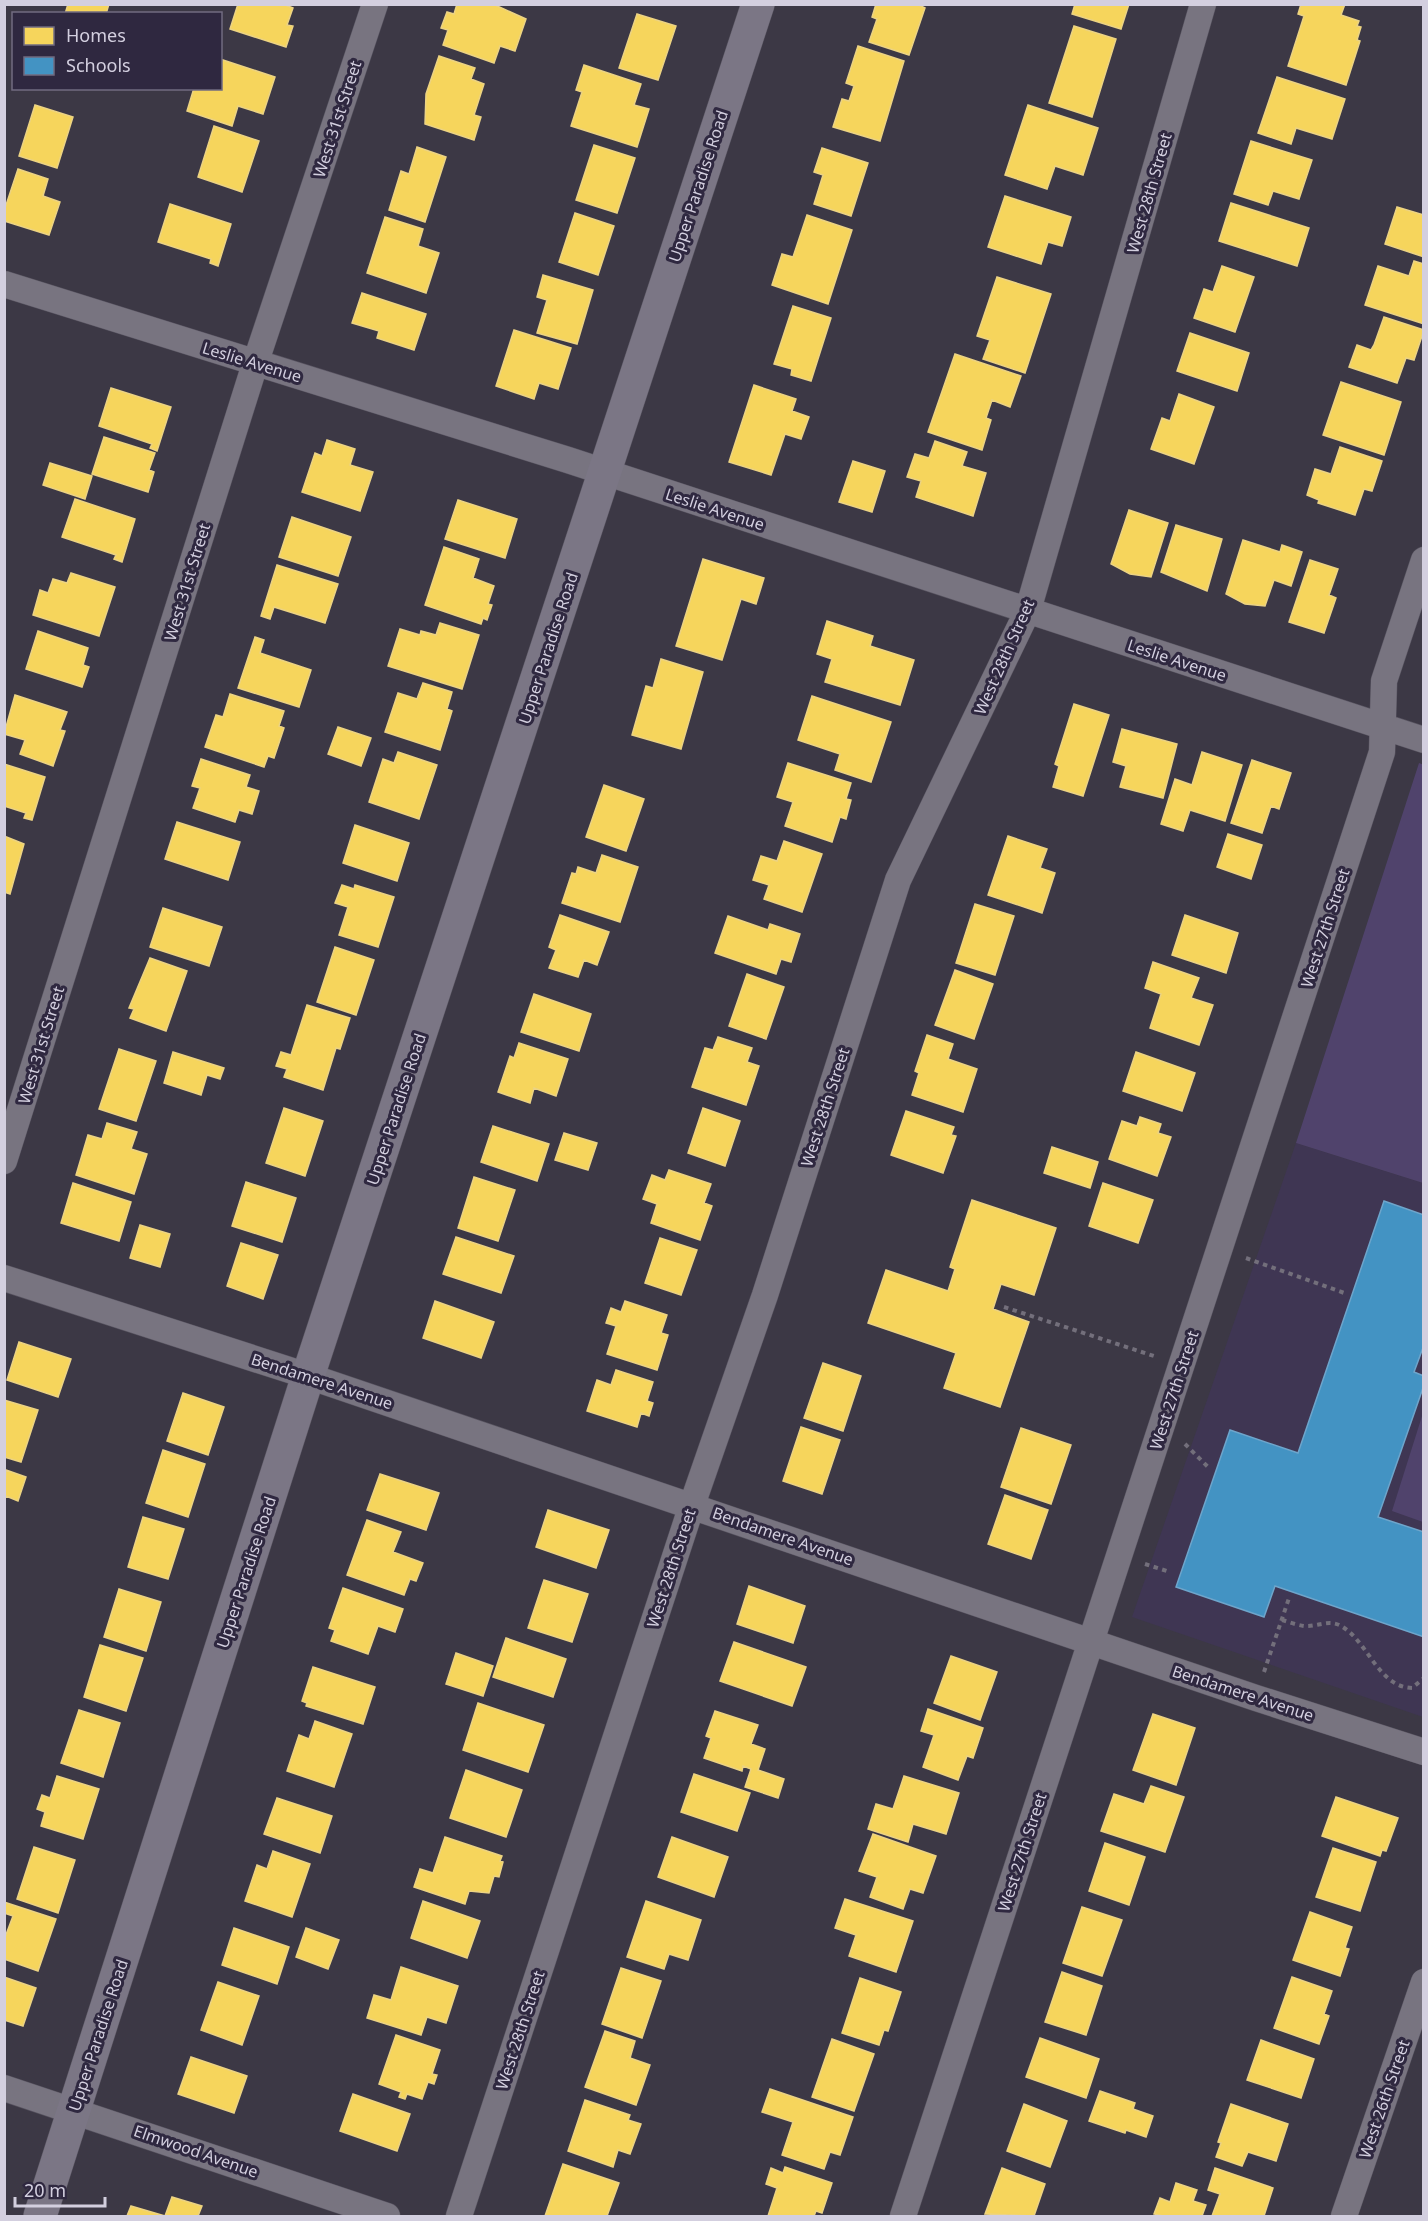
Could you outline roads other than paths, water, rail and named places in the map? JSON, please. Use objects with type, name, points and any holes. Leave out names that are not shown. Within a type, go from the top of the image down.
[{"type":"street","name":"West 31st Street","points":[[4,1161],[255,364],[375,4]]},
{"type":"street","name":"Upper Paradise Road","points":[[40,2217],[308,1376],[758,4]]},
{"type":"street","name":"West 28th Street","points":[[459,2217],[692,1505],[765,1295],[898,880],[1028,610],[1203,4]]},
{"type":"street","name":"Leslie Avenue","points":[[4,284],[604,472],[1424,740]]},
{"type":"street","name":"West 27th Street","points":[[903,2217],[1382,752],[1384,681],[1424,560]]},
{"type":"street","name":"Bendamere Avenue","points":[[4,1278],[308,1376],[1256,1698],[1424,1752]]},
{"type":"street","name":"West 26th Street","points":[[1344,2217],[1424,1982]]},
{"type":"street","name":"Elmwood Avenue","points":[[4,2088],[75,2110],[387,2217]]}]
